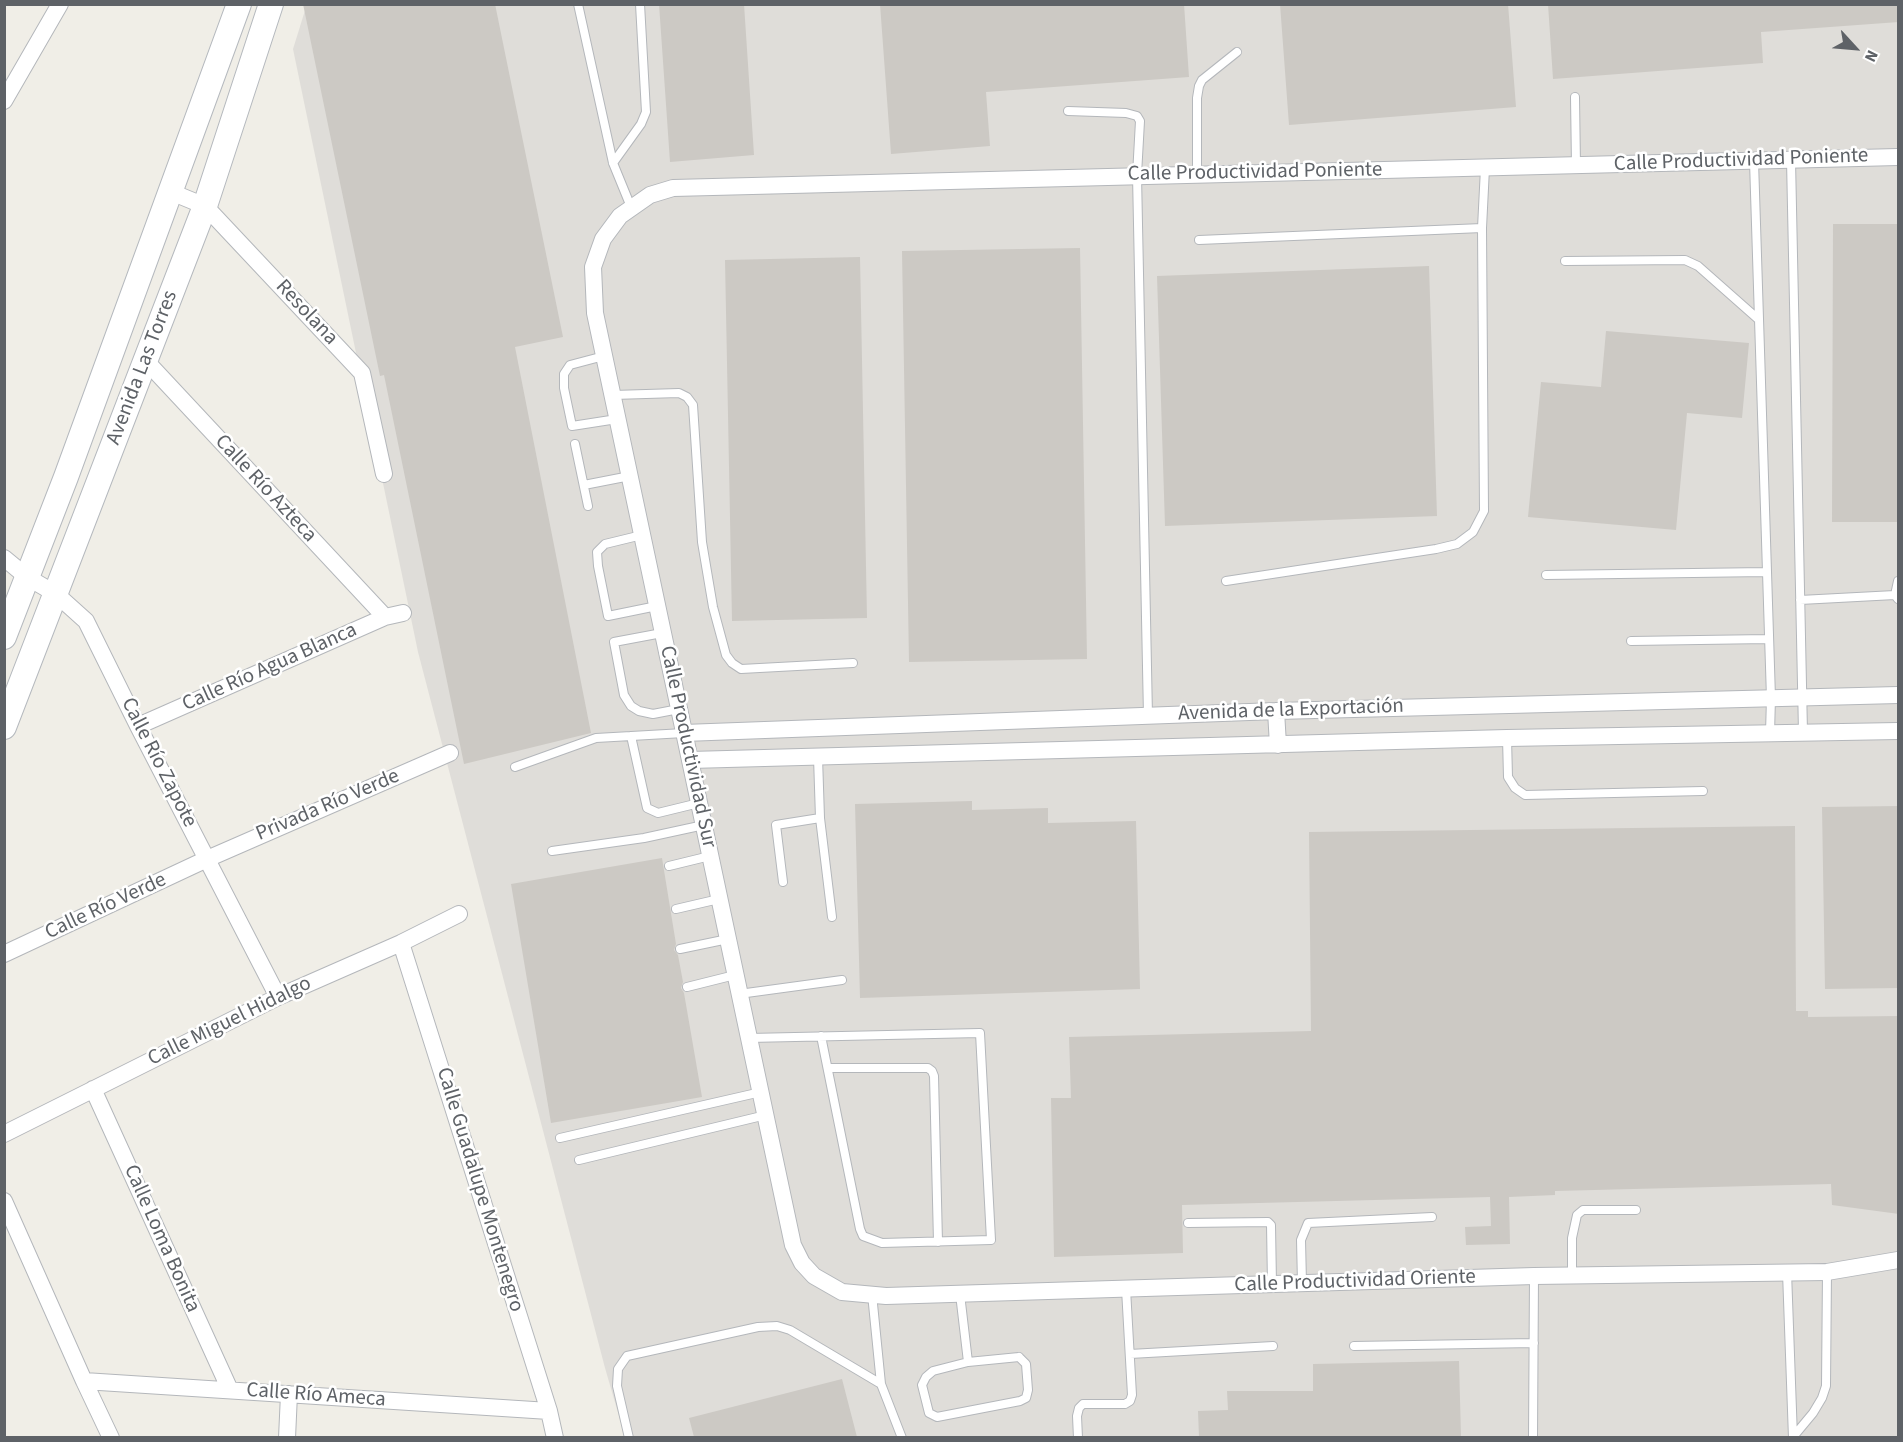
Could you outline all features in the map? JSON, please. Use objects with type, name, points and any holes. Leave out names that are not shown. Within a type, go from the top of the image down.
[{"type":"street","points":[[4,101],[60,4]]},
{"type":"street","name":"Avenida Las Torres","points":[[4,637],[239,4]]},
{"type":"street","name":"Avenida Las Torres","points":[[4,727],[205,206],[271,4]]},
{"type":"street","name":"Calle Productividad Poniente","points":[[626,212],[650,195],[673,188],[1899,157]]},
{"type":"street","name":"Resolana","points":[[171,192],[205,206],[362,373],[384,474]]},
{"type":"street","name":"Calle Productividad Sur","points":[[626,212],[603,239],[593,267],[595,313],[793,1245],[802,1263],[814,1276]]},
{"type":"street","name":"Calle Río Azteca","points":[[146,361],[385,617]]},
{"type":"street","name":"Calle Río Zapote","points":[[4,558],[27,577],[56,594],[86,621],[278,997]]},
{"type":"street","name":"Calle Río Agua Blanca","points":[[138,726],[385,617],[403,613]]},
{"type":"street","name":"Avenida de la Exportación","points":[[684,733],[1276,711],[1899,695]]},
{"type":"street","points":[[1276,711],[1278,745]]},
{"type":"street","name":"Avenida de la Exportación","points":[[690,760],[1899,730]]},
{"type":"street","name":"Privada Río Verde","points":[[207,859],[450,753]]},
{"type":"street","name":"Calle Río Verde","points":[[4,954],[207,859]]},
{"type":"street","name":"Calle Miguel Hidalgo","points":[[4,1134],[278,997],[401,943],[459,914]]},
{"type":"street","name":"Calle Guadalupe Montenegro","points":[[401,943],[549,1411],[555,1437]]},
{"type":"street","name":"Calle Loma Bonita","points":[[93,1089],[230,1390]]},
{"type":"street","points":[[4,1201],[111,1437]]},
{"type":"street","name":"Calle Productividad Oriente","points":[[814,1276],[842,1292],[886,1296],[1572,1275],[1827,1272],[1899,1260]]},
{"type":"street","name":"Calle Río Ameca","points":[[84,1381],[549,1411]]},
{"type":"street","points":[[287,1437],[289,1394]]},
{"type":"lane","points":[[578,4],[626,212]]},
{"type":"lane","points":[[613,162],[641,124],[646,112],[640,4]]},
{"type":"lane","points":[[1197,174],[1199,86],[1202,80],[1237,52]]},
{"type":"lane","points":[[1575,97],[1576,166]]},
{"type":"lane","points":[[1068,111],[1126,113],[1137,116],[1140,121],[1137,175],[1148,716]]},
{"type":"lane","points":[[1791,160],[1803,732]]},
{"type":"lane","points":[[1754,161],[1771,698],[1770,733]]},
{"type":"lane","points":[[1226,581],[1436,549],[1457,544],[1473,532],[1484,511],[1482,228],[1485,168]]},
{"type":"lane","points":[[1199,240],[1482,228]]},
{"type":"lane","points":[[1565,261],[1685,260],[1698,266],[1758,319]]},
{"type":"lane","points":[[604,356],[570,365],[564,374],[564,388],[572,426],[617,419]]},
{"type":"lane","points":[[613,395],[679,393],[687,397],[693,405],[702,542],[712,607],[726,655],[732,663],[741,669],[853,663]]},
{"type":"lane","points":[[575,444],[588,506]]},
{"type":"lane","points":[[584,485],[630,476]]},
{"type":"lane","points":[[642,535],[605,544],[597,552],[608,616],[657,606]]},
{"type":"lane","points":[[1545,575],[1766,572]]},
{"type":"lane","points":[[1800,600],[1897,597],[1899,581]]},
{"type":"lane","points":[[662,633],[614,642],[624,695],[631,706],[639,711],[653,714],[679,709]]},
{"type":"lane","points":[[1631,640],[1768,639]]},
{"type":"lane","points":[[515,767],[596,738],[684,733]]},
{"type":"lane","points":[[631,736],[647,808],[658,813],[699,803]]},
{"type":"lane","points":[[1507,738],[1508,777],[1515,788],[1525,795],[1703,791]]},
{"type":"lane","points":[[818,757],[820,818],[832,917]]},
{"type":"lane","points":[[783,882],[776,825],[820,818]]},
{"type":"lane","points":[[552,851],[644,838],[704,825]]},
{"type":"lane","points":[[669,866],[710,856]]},
{"type":"lane","points":[[676,909],[719,899]]},
{"type":"lane","points":[[680,949],[728,939]]},
{"type":"lane","points":[[687,987],[735,975]]},
{"type":"lane","points":[[739,994],[842,980]]},
{"type":"lane","points":[[749,1038],[821,1036],[980,1033],[991,1240],[882,1244],[864,1236],[860,1230],[821,1036]]},
{"type":"lane","points":[[828,1068],[928,1068],[932,1071],[938,1242]]},
{"type":"lane","points":[[560,1138],[762,1092]]},
{"type":"lane","points":[[579,1160],[767,1114]]},
{"type":"lane","points":[[1572,1275],[1572,1238],[1577,1215],[1583,1210],[1636,1210]]},
{"type":"lane","points":[[1302,1283],[1301,1240],[1308,1224],[1432,1217]]},
{"type":"lane","points":[[1188,1224],[1268,1222],[1271,1225],[1272,1284]]},
{"type":"lane","points":[[1787,1272],[1792,1437]]},
{"type":"lane","points":[[1792,1437],[1813,1413],[1826,1386],[1827,1272]]},
{"type":"lane","points":[[1533,1437],[1534,1276]]},
{"type":"lane","points":[[1078,1437],[1077,1416],[1083,1404],[1125,1404],[1130,1401],[1132,1395],[1126,1289]]},
{"type":"lane","points":[[872,1294],[881,1384],[902,1437]]},
{"type":"lane","points":[[960,1294],[969,1362]]},
{"type":"lane","points":[[629,1437],[617,1386],[618,1369],[627,1356],[758,1327],[777,1326],[790,1330],[881,1384]]},
{"type":"lane","points":[[1354,1346],[1534,1343]]},
{"type":"lane","points":[[1130,1354],[1273,1346]]},
{"type":"lane","points":[[1019,1358],[1026,1364],[1028,1390],[1026,1398],[937,1417],[929,1413],[921,1385],[926,1377],[933,1371],[969,1362],[1019,1358]]},
{"type":"shaded area","points":[[307,4],[1898,5],[1898,1437],[625,1437],[418,652],[293,49]]},
{"type":"building","points":[[303,4],[495,4],[563,337],[515,347],[591,733],[464,764],[384,375],[380,376]]},
{"type":"building","points":[[659,4],[744,4],[754,155],[670,162]]},
{"type":"building","points":[[880,4],[1184,4],[1189,77],[986,92],[990,146],[891,154]]},
{"type":"building","points":[[1280,4],[1508,4],[1516,107],[1289,125]]},
{"type":"building","points":[[1548,4],[1899,4],[1899,22],[1761,32],[1763,63],[1553,79]]},
{"type":"building","points":[[1833,224],[1899,224],[1899,522],[1832,522]]},
{"type":"building","points":[[1080,248],[1087,659],[909,662],[902,251]]},
{"type":"building","points":[[860,257],[867,618],[732,621],[725,260]]},
{"type":"building","points":[[1429,266],[1437,516],[1165,526],[1157,276]]},
{"type":"building","points":[[1606,331],[1749,343],[1742,418],[1687,413],[1676,530],[1528,517],[1541,382],[1601,387]]},
{"type":"building","points":[[972,801],[972,810],[1048,808],[1048,823],[1136,821],[1140,989],[860,998],[855,804]]},
{"type":"building","points":[[1899,806],[1899,988],[1825,989],[1822,807]]},
{"type":"building","points":[[1795,826],[1796,1011],[1808,1011],[1808,1017],[1899,1016],[1899,1214],[1832,1205],[1831,1184],[1555,1191],[1555,1195],[1509,1197],[1510,1244],[1466,1245],[1465,1227],[1491,1226],[1490,1197],[1182,1205],[1183,1253],[1054,1257],[1051,1098],[1071,1098],[1069,1037],[1311,1031],[1309,832]]},
{"type":"building","points":[[662,858],[676,944],[674,950],[678,955],[683,982],[681,988],[684,993],[702,1097],[551,1123],[511,884]]},
{"type":"building","points":[[1459,1361],[1461,1437],[1199,1437],[1198,1411],[1228,1410],[1227,1391],[1313,1391],[1313,1364]]},
{"type":"building","points":[[842,1379],[857,1437],[694,1437],[689,1418]]}]
